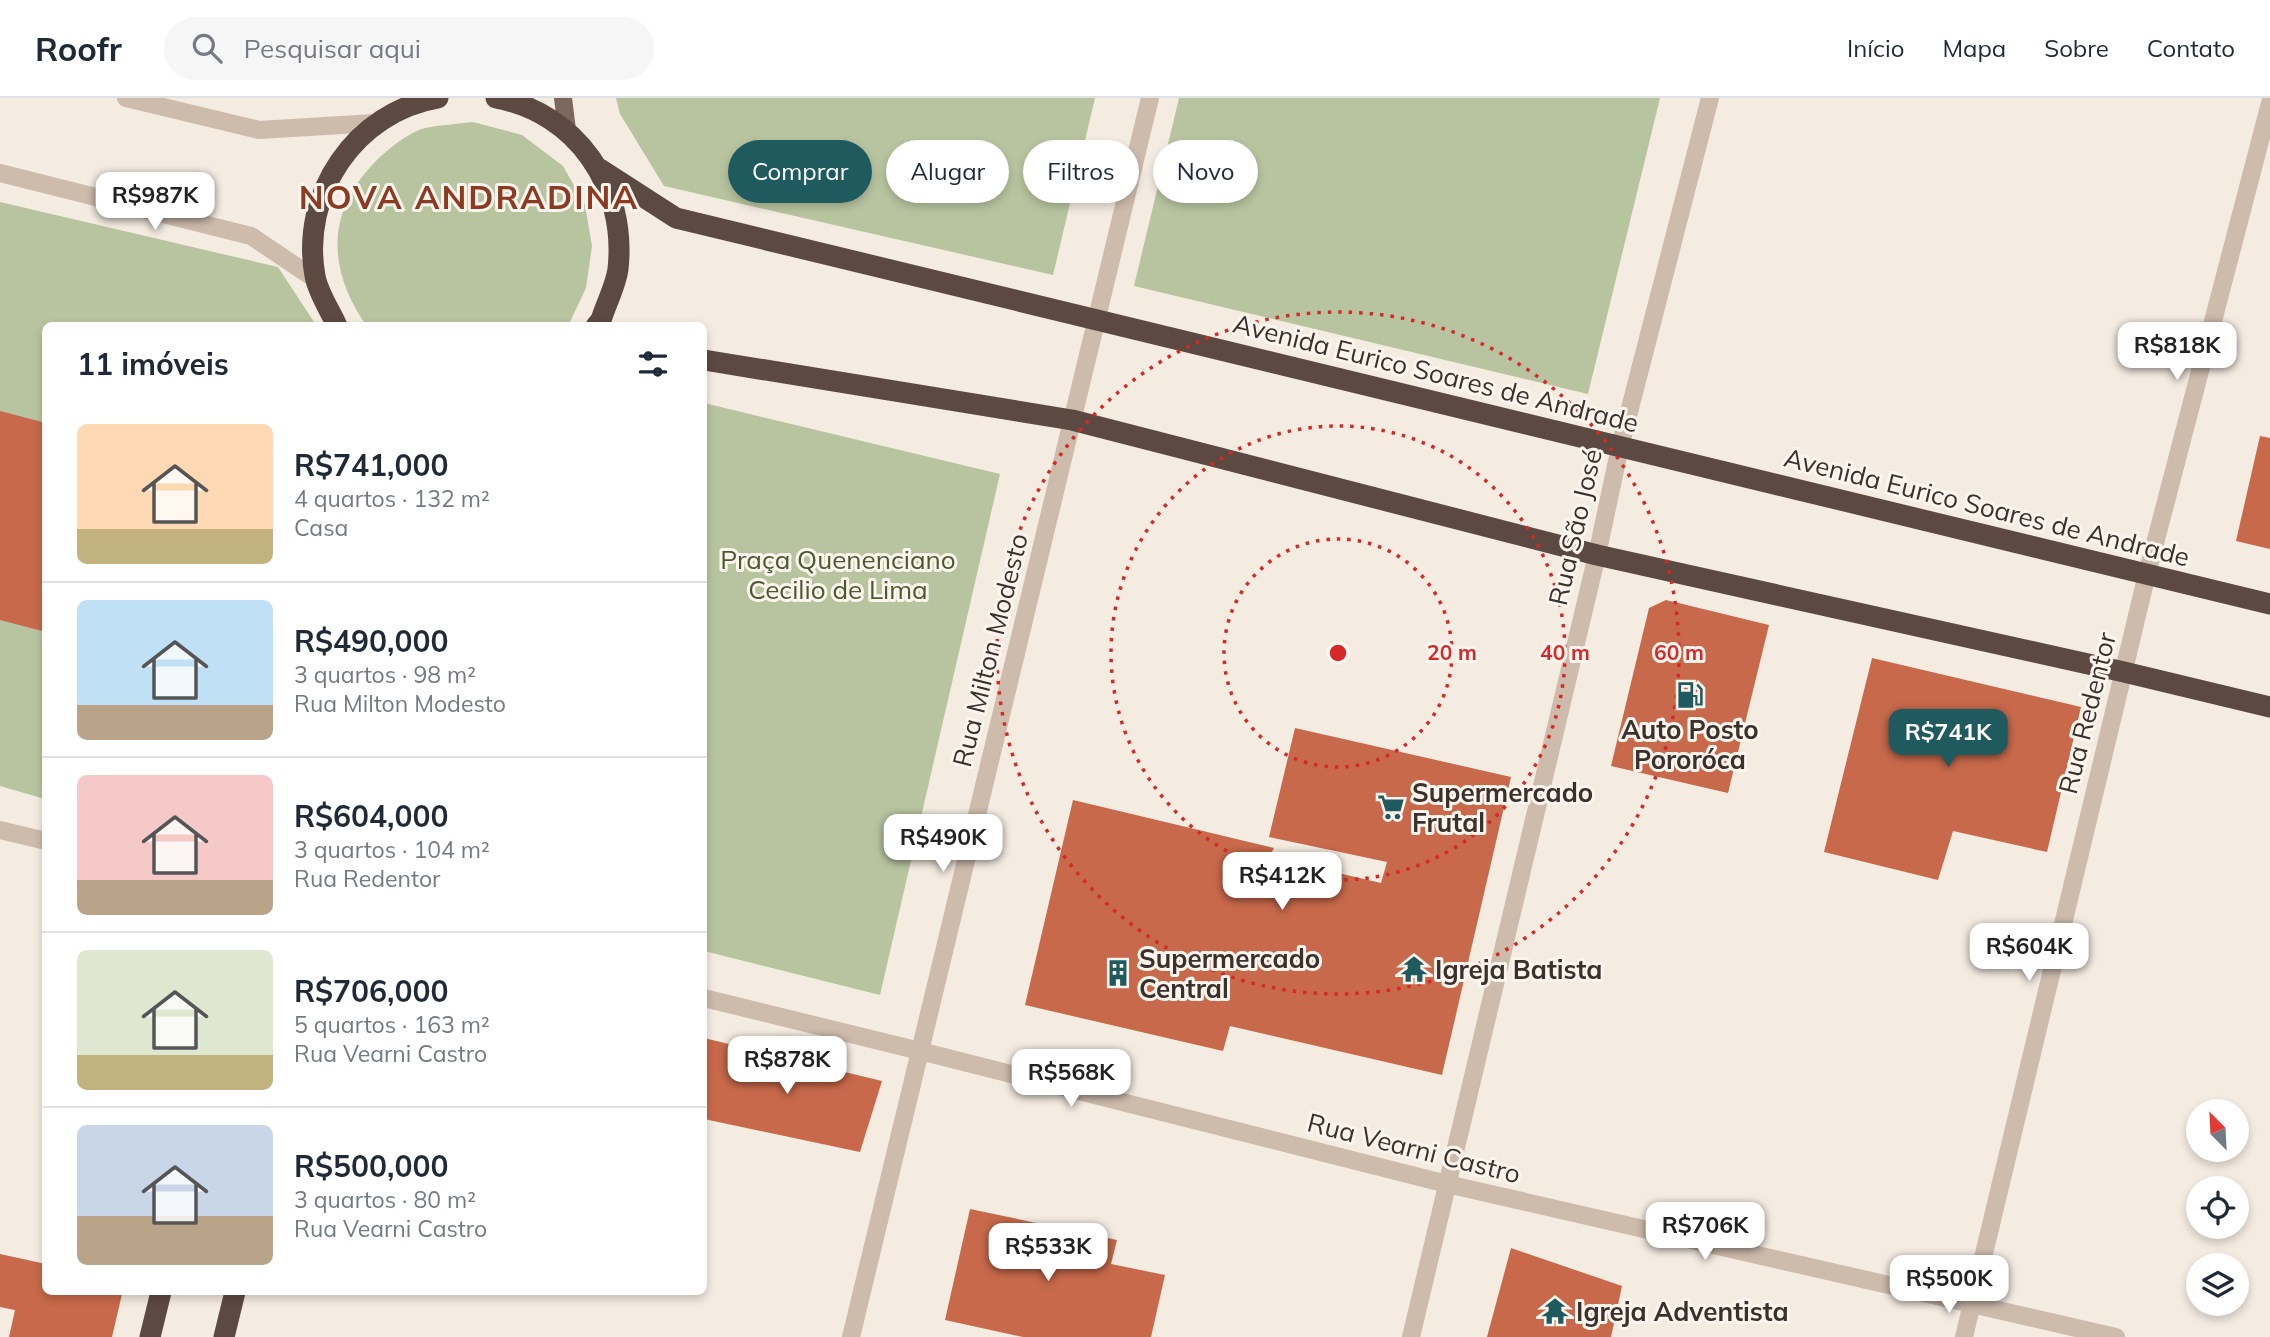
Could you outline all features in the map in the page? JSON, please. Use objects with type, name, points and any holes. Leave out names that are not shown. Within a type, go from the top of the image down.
[{"type":"highway","points":[[335,322],[316,279],[312,245],[317,209],[329,177],[349,147],[375,123],[416,100],[438,98]]},
{"type":"highway","points":[[496,98],[520,102],[567,130],[600,169],[618,218],[618,270],[599,322]]},
{"type":"highway","name":"Avenida Eurico Soares de Andrade","points":[[600,169],[676,218],[2270,604]]},
{"type":"highway","points":[[707,360],[1072,420],[1597,555],[2270,707]]},
{"type":"highway","points":[[150,1337],[160,1295]]},
{"type":"highway","points":[[224,1337],[234,1295]]},
{"type":"main road","points":[[563,98],[567,130]]},
{"type":"street","points":[[126,98],[259,130],[375,123]]},
{"type":"street","name":"Rua Milton Modesto","points":[[851,1337],[1150,98]]},
{"type":"street","name":"Rua São José","points":[[1411,1337],[1597,555],[1620,447],[1710,98]]},
{"type":"street","name":"Rua Redentor","points":[[1964,1337],[2147,575],[2270,103]]},
{"type":"street","points":[[0,173],[251,236],[316,279]]},
{"type":"street","points":[[0,830],[42,840]]},
{"type":"street","name":"Rua Vearni Castro","points":[[707,999],[1447,1184],[2116,1337]]},
{"type":"green space","points":[[616,98],[1095,98],[1085,140],[1023,140],[1023,203],[1070,203],[1053,275],[738,203],[872,203],[872,140],[728,140],[728,201],[664,186],[620,114]]},
{"type":"green space","points":[[1179,98],[1660,98],[1588,394],[1134,286],[1154,203],[1258,203],[1258,140],[1169,140]]},
{"type":"green space","points":[[473,122],[522,135],[563,166],[585,205],[592,246],[586,288],[570,322],[364,322],[344,283],[339,262],[341,220],[348,200],[376,161],[405,137],[425,128]]},
{"type":"green space","points":[[0,202],[278,267],[314,322],[42,322],[42,798],[0,786]]},
{"type":"green space","name":"Praça Quenenciano Cecilio de Lima","points":[[707,404],[1000,474],[880,995],[707,952]]},
{"type":"building","points":[[0,411],[42,422],[42,631],[0,620]]},
{"type":"building","points":[[2260,436],[2270,438],[2270,549],[2236,541]]},
{"type":"building","name":"Auto Posto Pororóca","points":[[1666,600],[1769,625],[1728,793],[1611,766],[1649,608]]},
{"type":"building","points":[[1872,658],[2081,707],[2047,852],[1953,831],[1938,880],[1824,852]]},
{"type":"building","points":[[1295,728],[1511,777],[1442,1075],[1230,1026],[1223,1051],[1025,1005],[1073,800],[1274,848],[1269,857],[1381,883],[1387,862],[1269,837]]},
{"type":"building","points":[[707,1039],[882,1081],[860,1152],[707,1120]]},
{"type":"building","points":[[970,1209],[1117,1240],[1111,1264],[1165,1275],[1151,1337],[1023,1337],[945,1320]]},
{"type":"building","name":"Igreja Adventista","points":[[1511,1248],[1622,1286],[1611,1337],[1487,1337]]},
{"type":"building","points":[[0,1254],[42,1263],[42,1295],[122,1295],[112,1337],[9,1337],[15,1310],[0,1307]]},
{"type":"place","name":"Auto Posto Pororóca","points":[[1690,695]]},
{"type":"place","name":"Supermercado Frutal","points":[[1391,807]]},
{"type":"place","name":"Igreja Batista","points":[[1414,969]]},
{"type":"place","name":"Supermercado Central","points":[[1118,973]]},
{"type":"place","name":"Igreja Adventista","points":[[1555,1311]]},
{"type":"district","name":"NOVA ANDRADINA","points":[[469,196]]}]
